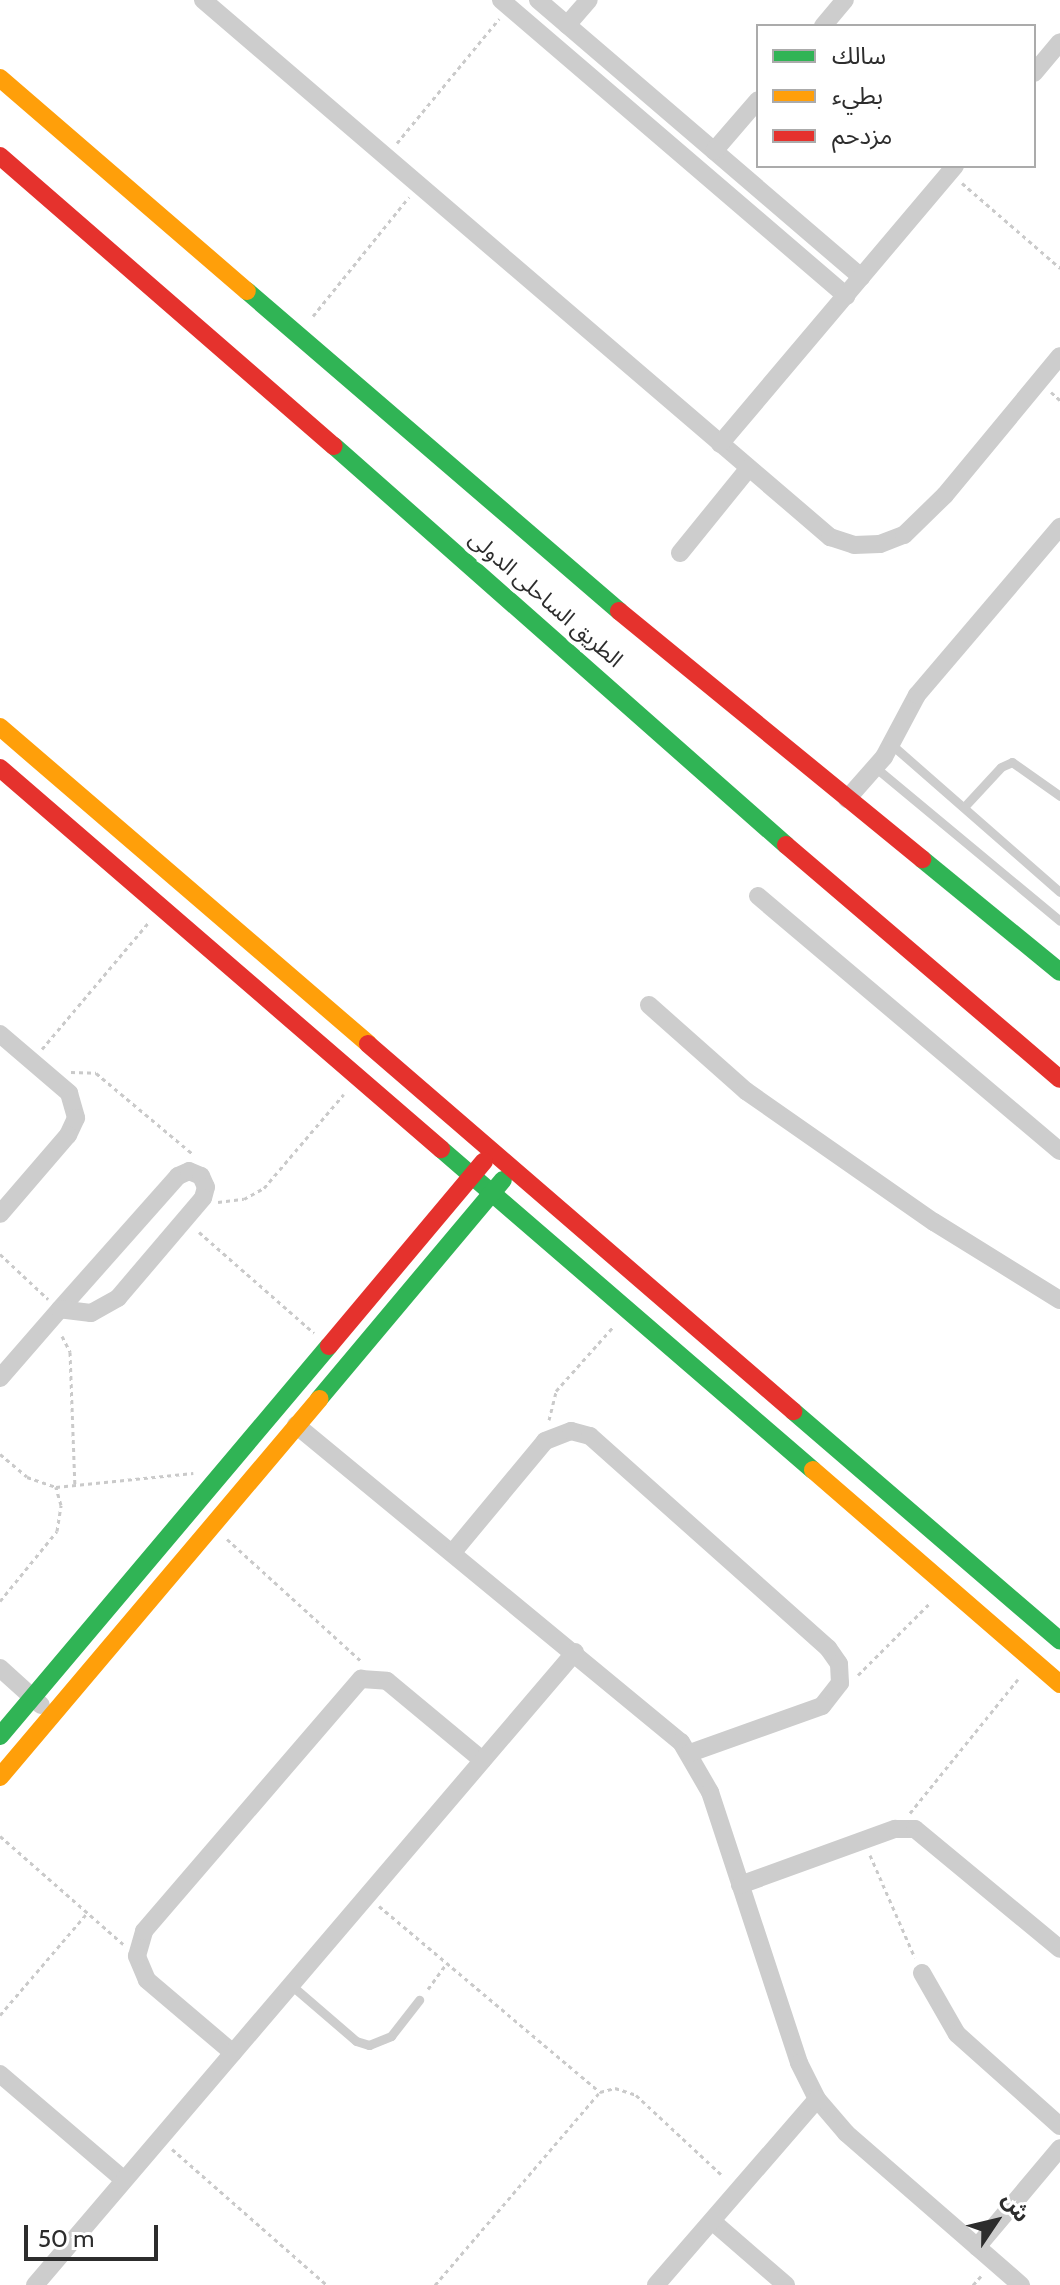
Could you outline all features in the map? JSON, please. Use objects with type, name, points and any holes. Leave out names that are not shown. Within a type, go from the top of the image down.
[{"type":"main road","name":"الطريق الساحلى الدولى","points":[[0,78],[628,619],[1060,972]]},
{"type":"main road","name":"الطريق الساحلى الدولى","points":[[0,156],[586,665],[888,937],[1060,1079]]},
{"type":"main road","points":[[0,727],[494,1149],[1060,1641]]},
{"type":"main road","points":[[0,768],[1060,1684]]},
{"type":"main road","points":[[0,1736],[494,1149]]},
{"type":"main road","points":[[0,1777],[514,1167]]},
{"type":"street","points":[[203,0],[830,537],[854,545],[880,544],[904,535],[945,495],[1060,356]]},
{"type":"street","points":[[538,0],[861,277]]},
{"type":"street","points":[[567,25],[589,0]]},
{"type":"street","points":[[825,24],[845,0]]},
{"type":"street","points":[[505,3],[846,296]]},
{"type":"street","points":[[1036,71],[1060,42]]},
{"type":"street","points":[[714,151],[756,102]]},
{"type":"street","points":[[720,444],[953,169]]},
{"type":"street","points":[[680,553],[748,469]]},
{"type":"street","points":[[847,799],[876,768],[892,745],[917,695],[1060,527]]},
{"type":"street","points":[[758,896],[1060,1151]]},
{"type":"street","points":[[649,1005],[746,1091],[934,1222],[1060,1300]]},
{"type":"street","points":[[0,1034],[73,1100],[75,1124],[0,1214]]},
{"type":"street","points":[[0,1378],[178,1176],[189,1171],[201,1176],[206,1187],[203,1198],[110,1305],[80,1314],[54,1317]]},
{"type":"street","points":[[296,1425],[575,1652],[690,1753],[710,1792],[799,2063],[817,2099],[846,2133],[1021,2285]]},
{"type":"street","points":[[453,1552],[552,1436],[571,1431],[590,1436],[828,1648],[839,1664],[840,1683],[822,1706],[690,1753]]},
{"type":"street","points":[[35,2285],[575,1652]]},
{"type":"street","points":[[0,1668],[52,1715]]},
{"type":"street","points":[[233,2053],[153,1986],[137,1956],[144,1931],[361,1679],[387,1681],[482,1760]]},
{"type":"street","points":[[740,1885],[907,1828],[932,1838],[1060,1949]]},
{"type":"street","points":[[922,1973],[957,2034],[1060,2126]]},
{"type":"street","points":[[0,2074],[124,2180]]},
{"type":"street","points":[[656,2285],[817,2099]]},
{"type":"street","points":[[977,2247],[1060,2148]]},
{"type":"street","points":[[712,2221],[786,2285]]},
{"type":"lane","points":[[892,745],[1060,892]]},
{"type":"lane","points":[[964,807],[1001,767],[1012,762],[1060,796]]},
{"type":"lane","points":[[876,768],[1060,921]]},
{"type":"lane","points":[[291,1985],[356,2041],[369,2045],[391,2036],[419,2000]]},
{"type":"path","points":[[386,157],[505,3]]},
{"type":"path","points":[[953,169],[1060,268]]},
{"type":"path","points":[[298,335],[419,185]]},
{"type":"path","points":[[32,1061],[161,907]]},
{"type":"path","points":[[57,1083],[71,1072],[96,1073],[196,1156],[201,1176]]},
{"type":"path","points":[[203,1198],[233,1202],[264,1188],[359,1077]]},
{"type":"path","points":[[184,1219],[329,1346]]},
{"type":"path","points":[[0,1254],[54,1317],[70,1352],[75,1486]]},
{"type":"path","points":[[552,1436],[550,1410],[556,1391],[628,1310]]},
{"type":"path","points":[[0,1454],[27,1477],[56,1487],[195,1473]]},
{"type":"path","points":[[0,1601],[57,1531],[61,1505],[56,1487]]},
{"type":"path","points":[[212,1526],[355,1651],[361,1679]]},
{"type":"path","points":[[840,1683],[869,1667],[947,1585]]},
{"type":"path","points":[[907,1828],[919,1796],[1033,1661]]},
{"type":"path","points":[[0,1836],[137,1956]]},
{"type":"path","points":[[864,1841],[922,1973]]},
{"type":"path","points":[[367,1896],[600,2092]]},
{"type":"path","points":[[0,2015],[87,1913]]},
{"type":"path","points":[[419,2000],[447,1963]]},
{"type":"path","points":[[435,2285],[600,2092],[615,2088],[636,2095],[738,2191]]},
{"type":"path","points":[[160,2139],[327,2285]]},
{"type":"traffic: fast","points":[[247,291],[619,611]]},
{"type":"traffic: fast","points":[[334,446],[786,845]]},
{"type":"traffic: fast","points":[[922,859],[1060,972]]},
{"type":"traffic: fast","points":[[441,1149],[813,1470]]},
{"type":"traffic: fast","points":[[319,1399],[503,1180]]},
{"type":"traffic: fast","points":[[0,1736],[329,1346]]},
{"type":"traffic: fast","points":[[793,1411],[1060,1641]]},
{"type":"traffic: slow","points":[[0,78],[247,291]]},
{"type":"traffic: slow","points":[[0,727],[368,1044]]},
{"type":"traffic: slow","points":[[0,1777],[319,1399]]},
{"type":"traffic: slow","points":[[813,1470],[1060,1684]]},
{"type":"traffic: jam","points":[[0,156],[334,446]]},
{"type":"traffic: jam","points":[[619,611],[922,859]]},
{"type":"traffic: jam","points":[[0,768],[441,1149]]},
{"type":"traffic: jam","points":[[786,845],[1060,1079]]},
{"type":"traffic: jam","points":[[368,1044],[793,1411]]},
{"type":"traffic: jam","points":[[329,1346],[484,1161]]}]
